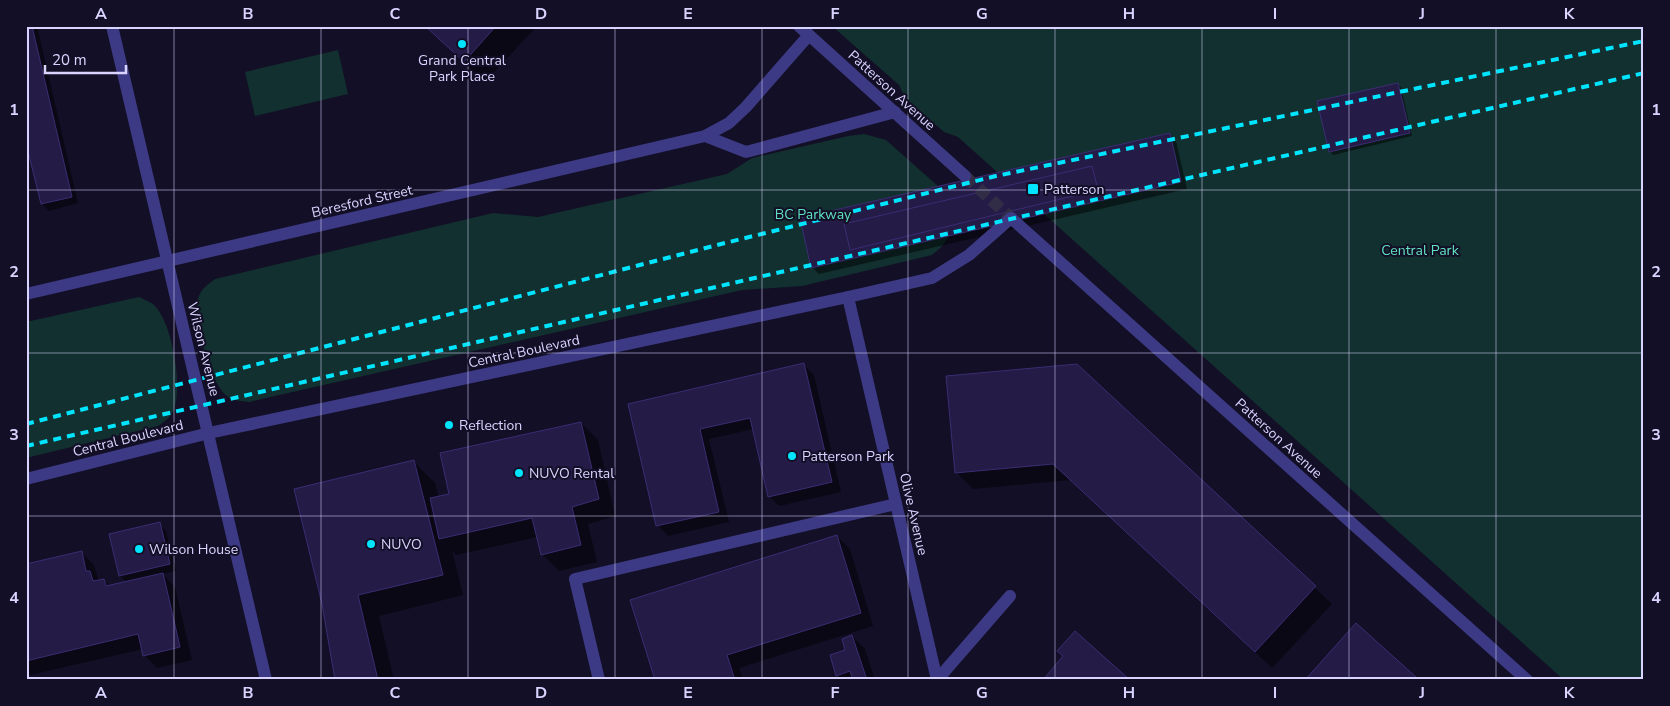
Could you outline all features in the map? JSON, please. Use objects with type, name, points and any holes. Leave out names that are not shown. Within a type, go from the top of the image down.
[{"type":"street","name":"Wilson Avenue","points":[[112,26],[266,680]]},
{"type":"street","name":"Patterson Avenue","points":[[799,26],[965,176]]},
{"type":"street","name":"Beresford Street","points":[[26,294],[704,136],[729,123],[746,107],[809,35]]},
{"type":"street","points":[[704,136],[746,152],[895,112]]},
{"type":"street","name":"Patterson Avenue","points":[[1011,218],[1527,680]]},
{"type":"street","name":"Central Boulevard","points":[[26,479],[209,433],[848,298],[932,278],[969,255],[1011,218]]},
{"type":"street","name":"Olive Avenue","points":[[848,298],[937,680]]},
{"type":"street","points":[[599,680],[575,579],[896,504]]},
{"type":"street","points":[[937,680],[1010,596]]},
{"type":"green space","name":"Central Park","points":[[832,26],[1644,26],[1644,680],[1564,680],[958,137],[944,132],[905,98],[899,85]]},
{"type":"green space","points":[[338,50],[348,94],[255,116],[245,72]]},
{"type":"green space","name":"BC Parkway","points":[[864,134],[886,140],[949,196],[951,222],[949,235],[940,248],[932,255],[802,286],[742,290],[249,402],[229,398],[221,389],[209,365],[200,335],[197,308],[201,293],[215,279],[493,213],[538,217],[727,174],[752,158]]},
{"type":"green space","points":[[139,297],[156,307],[167,327],[171,340],[176,369],[177,396],[171,415],[158,426],[26,458],[26,322]]},
{"type":"building","points":[[26,26],[32,26],[72,197],[41,204],[26,143]]},
{"type":"building","name":"Grand Central Park Place","points":[[425,26],[496,26],[464,62]]},
{"type":"building","points":[[1398,83],[1410,133],[1329,152],[1317,101]]},
{"type":"building","points":[[1170,133],[1181,182],[811,268],[800,218]]},
{"type":"building","points":[[1092,166],[1098,190],[850,250],[844,224]]},
{"type":"building","name":"Patterson Park","points":[[804,363],[832,482],[768,497],[750,418],[700,429],[719,512],[656,526],[628,404]]},
{"type":"building","points":[[1077,364],[1316,586],[1255,652],[1053,464],[955,473],[946,376]]},
{"type":"building","name":"NUVO Rental","points":[[581,422],[599,499],[572,507],[581,545],[541,555],[532,518],[439,539],[430,498],[449,494],[440,453]]},
{"type":"building","name":"NUVO","points":[[414,460],[443,575],[358,595],[378,680],[335,680],[322,604],[294,489]]},
{"type":"building","name":"Wilson House","points":[[160,522],[170,564],[119,576],[109,534]]},
{"type":"building","points":[[837,535],[861,613],[727,655],[735,680],[655,680],[630,600]]},
{"type":"building","points":[[82,551],[86,571],[90,571],[93,581],[104,579],[106,586],[163,573],[180,647],[143,656],[138,634],[26,661],[26,564]]},
{"type":"building","points":[[1356,623],[1416,677],[1419,680],[1305,680]]},
{"type":"building","points":[[1075,631],[1130,680],[1043,680],[1063,656],[1057,651]]},
{"type":"building","points":[[852,635],[867,680],[853,680],[850,671],[836,676],[830,655],[845,650],[842,639]]},
{"type":"tunnel","points":[[965,176],[1011,218]]},
{"type":"railway","points":[[26,424],[721,244],[996,176],[1644,41]]},
{"type":"railway","points":[[26,446],[1644,73]]},
{"type":"place","name":"Grand Central Park Place","points":[[462,44]]},
{"type":"place","name":"Patterson","points":[[1033,189]]},
{"type":"place","name":"Reflection","points":[[449,425]]},
{"type":"place","name":"Patterson Park","points":[[792,456]]},
{"type":"place","name":"NUVO Rental","points":[[519,473]]},
{"type":"place","name":"NUVO","points":[[371,544]]},
{"type":"place","name":"Wilson House","points":[[139,549]]}]
